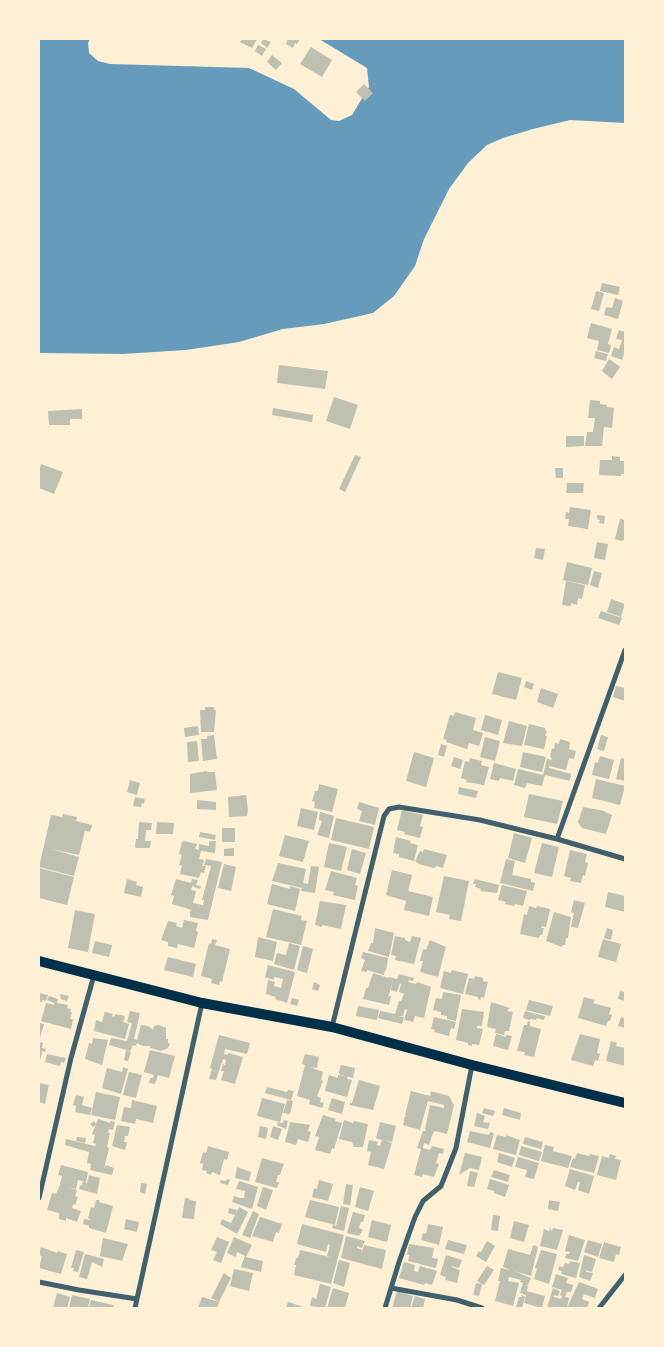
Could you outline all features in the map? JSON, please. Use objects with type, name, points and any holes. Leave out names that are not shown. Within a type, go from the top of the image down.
[{"type":"main road","points":[[39,961],[202,1003],[332,1027],[472,1065],[625,1103]]},
{"type":"street","points":[[557,839],[625,650]]},
{"type":"street","points":[[332,1027],[384,816],[389,809],[399,807],[480,820],[557,839],[625,859]]},
{"type":"street","points":[[39,1198],[71,1058],[94,974]]},
{"type":"street","points":[[135,1308],[202,1003]]},
{"type":"street","points":[[385,1308],[415,1217],[423,1201],[441,1186],[456,1148],[472,1065]]},
{"type":"street","points":[[599,1308],[625,1275]]},
{"type":"street","points":[[39,1282],[137,1299]]},
{"type":"street","points":[[391,1288],[457,1300],[482,1308]]},
{"type":"water","points":[[39,39],[90,39],[88,43],[89,53],[98,61],[110,64],[249,68],[294,89],[331,120],[339,121],[352,115],[369,87],[367,68],[319,39],[625,39],[625,123],[570,120],[503,138],[487,145],[468,163],[449,189],[424,239],[415,266],[394,296],[373,313],[324,324],[283,329],[239,342],[186,350],[123,354],[39,353]]},
{"type":"building","points":[[242,39],[257,39],[252,48],[240,42]]},
{"type":"building","points":[[263,39],[271,42],[267,48],[261,43]]},
{"type":"building","points":[[288,39],[300,39],[293,48],[286,44]]},
{"type":"building","points":[[258,45],[266,49],[262,56],[255,51]]},
{"type":"building","points":[[311,47],[332,60],[322,77],[300,64]]},
{"type":"building","points":[[272,55],[282,63],[276,70],[267,62]]},
{"type":"building","points":[[364,84],[373,93],[365,101],[356,92]]},
{"type":"building","points":[[602,283],[620,287],[618,295],[600,291]]},
{"type":"building","points":[[596,291],[604,293],[599,311],[591,309]]},
{"type":"building","points":[[615,298],[623,301],[618,319],[604,315],[606,307],[612,308]]},
{"type":"building","points":[[591,323],[612,329],[608,344],[611,345],[609,353],[597,350],[599,341],[587,338]]},
{"type":"building","points":[[619,330],[625,332],[625,351],[622,360],[611,356],[614,347],[619,349],[622,340],[616,339]]},
{"type":"building","points":[[596,351],[608,354],[606,361],[594,358]]},
{"type":"building","points":[[609,359],[620,367],[612,379],[602,371]]},
{"type":"building","points":[[279,365],[328,371],[325,389],[277,383]]},
{"type":"building","points":[[334,397],[358,405],[350,429],[326,421]]},
{"type":"building","points":[[590,400],[600,401],[600,404],[614,408],[612,428],[604,427],[602,446],[585,446],[587,432],[593,432],[595,418],[588,418]]},
{"type":"building","points":[[273,408],[313,415],[312,422],[272,415]]},
{"type":"building","points":[[82,409],[82,419],[70,419],[70,425],[49,425],[48,411]]},
{"type":"building","points":[[566,436],[584,436],[584,446],[566,447]]},
{"type":"building","points":[[355,455],[361,457],[345,492],[339,489]]},
{"type":"building","points":[[612,456],[620,457],[620,461],[625,461],[625,474],[621,474],[621,476],[599,475],[600,460],[612,460]]},
{"type":"building","points":[[41,464],[63,472],[54,494],[39,488]]},
{"type":"building","points":[[555,468],[563,468],[563,478],[556,478]]},
{"type":"building","points":[[567,483],[584,483],[583,493],[566,493]]},
{"type":"building","points":[[570,507],[591,510],[588,529],[568,526],[569,519],[565,519],[566,512],[569,513]]},
{"type":"building","points":[[597,515],[605,516],[604,524],[599,523],[600,520],[597,519]]},
{"type":"building","points":[[620,519],[625,520],[625,540],[622,541],[615,539]]},
{"type":"building","points":[[597,542],[608,544],[605,560],[594,558]]},
{"type":"building","points":[[536,548],[545,549],[543,560],[534,558]]},
{"type":"building","points":[[567,562],[592,568],[588,585],[563,580]]},
{"type":"building","points":[[594,571],[602,573],[598,588],[590,585]]},
{"type":"building","points":[[566,581],[585,585],[582,599],[578,598],[577,605],[571,603],[571,606],[562,605]]},
{"type":"building","points":[[611,599],[625,604],[621,617],[607,612]]},
{"type":"building","points":[[601,611],[622,618],[619,625],[598,618]]},
{"type":"building","points":[[498,672],[522,678],[516,700],[492,694]]},
{"type":"building","points":[[526,681],[534,684],[532,690],[524,687]]},
{"type":"building","points":[[616,686],[625,688],[625,701],[613,697]]},
{"type":"building","points":[[541,688],[558,694],[553,708],[537,702]]},
{"type":"building","points":[[205,707],[214,707],[214,710],[216,710],[214,732],[201,732],[200,710],[205,710]]},
{"type":"building","points":[[455,712],[476,718],[473,730],[483,733],[479,746],[469,743],[467,749],[446,742],[447,740],[443,739],[450,715],[454,716]]},
{"type":"building","points":[[485,715],[502,720],[498,735],[481,730]]},
{"type":"building","points":[[509,721],[527,726],[522,746],[503,743]]},
{"type":"building","points":[[529,724],[545,728],[547,731],[544,749],[524,745]]},
{"type":"building","points":[[198,726],[199,735],[185,737],[184,728]]},
{"type":"building","points":[[214,735],[217,759],[203,761],[201,739],[207,739],[207,736]]},
{"type":"building","points":[[601,735],[608,737],[604,751],[597,749]]},
{"type":"building","points":[[485,737],[500,741],[495,761],[480,757]]},
{"type":"building","points":[[560,739],[570,742],[569,749],[576,751],[574,759],[569,758],[566,770],[549,766],[549,768],[571,774],[570,781],[545,775],[542,786],[527,783],[525,788],[514,785],[518,769],[543,775],[547,759],[551,760],[552,758],[550,757],[552,748],[554,749],[555,743],[559,744]]},
{"type":"building","points":[[197,741],[199,761],[188,762],[187,742]]},
{"type":"building","points":[[441,744],[447,746],[444,757],[438,755]]},
{"type":"building","points":[[414,752],[434,758],[426,787],[406,781]]},
{"type":"building","points":[[523,752],[546,757],[542,772],[520,767]]},
{"type":"building","points":[[600,756],[614,760],[609,779],[592,775],[595,762],[598,763]]},
{"type":"building","points":[[454,757],[463,760],[460,769],[451,766]]},
{"type":"building","points":[[470,758],[482,761],[481,765],[489,767],[484,785],[466,782],[467,780],[461,778],[465,761],[469,762]]},
{"type":"building","points":[[621,758],[625,759],[625,781],[616,779]]},
{"type":"building","points":[[494,763],[516,769],[513,781],[500,778],[499,781],[490,779]]},
{"type":"building","points":[[207,771],[215,772],[217,790],[190,793],[190,774]]},
{"type":"building","points":[[596,779],[625,786],[620,805],[592,798]]},
{"type":"building","points":[[130,780],[140,783],[137,795],[127,792]]},
{"type":"building","points":[[319,784],[338,789],[332,812],[314,808],[315,802],[312,801],[315,791],[318,791]]},
{"type":"building","points":[[459,787],[478,791],[476,798],[458,794]]},
{"type":"building","points":[[529,794],[563,801],[557,824],[524,817]]},
{"type":"building","points":[[246,795],[247,816],[229,817],[228,797]]},
{"type":"building","points":[[135,797],[145,799],[141,807],[133,806]]},
{"type":"building","points":[[197,800],[216,802],[216,810],[197,809]]},
{"type":"building","points":[[359,802],[379,808],[375,825],[359,821],[362,811],[357,809]]},
{"type":"building","points":[[583,807],[605,811],[612,815],[606,834],[582,828],[578,822]]},
{"type":"building","points":[[301,808],[318,812],[314,830],[297,826]]},
{"type":"building","points":[[402,810],[423,815],[420,826],[423,827],[420,838],[397,830]]},
{"type":"building","points":[[320,812],[334,816],[329,838],[317,835],[322,821],[319,820]]},
{"type":"building","points":[[63,814],[77,817],[76,821],[92,825],[90,832],[85,831],[79,855],[51,849],[79,857],[74,876],[39,867],[51,815],[62,817]]},
{"type":"building","points":[[336,818],[374,827],[369,849],[331,840]]},
{"type":"building","points":[[139,822],[152,823],[151,830],[146,830],[145,841],[151,841],[150,848],[135,847],[136,839],[138,839]]},
{"type":"building","points":[[157,822],[174,823],[173,834],[156,834]]},
{"type":"building","points":[[222,828],[235,828],[235,842],[222,842]]},
{"type":"building","points":[[200,832],[216,835],[215,840],[199,837]]},
{"type":"building","points":[[514,833],[532,838],[525,863],[508,858]]},
{"type":"building","points":[[285,835],[309,841],[303,862],[279,856]]},
{"type":"building","points":[[396,837],[418,845],[414,861],[399,857],[399,854],[393,853]]},
{"type":"building","points":[[209,841],[216,841],[215,853],[201,851],[199,859],[204,860],[202,866],[206,866],[204,873],[201,872],[199,878],[180,874],[182,865],[179,865],[182,855],[179,854],[182,842],[197,844],[195,849],[199,850],[199,844],[209,846]]},
{"type":"building","points":[[329,843],[347,847],[341,871],[324,867]]},
{"type":"building","points":[[542,843],[559,847],[552,877],[534,873]]},
{"type":"building","points":[[234,848],[234,856],[224,856],[224,849]]},
{"type":"building","points":[[352,849],[366,853],[360,874],[347,870]]},
{"type":"building","points":[[424,849],[447,855],[443,868],[436,866],[434,868],[415,861],[420,851],[423,852]]},
{"type":"building","points":[[570,850],[587,854],[585,862],[588,863],[581,883],[570,881],[571,878],[564,876]]},
{"type":"building","points":[[206,859],[222,862],[208,920],[190,917],[190,911],[192,910],[172,904],[174,896],[171,895],[176,879],[191,883],[192,879],[198,880],[196,885],[201,886],[200,889],[193,885],[191,890],[196,891],[193,903],[203,905],[204,900],[202,900],[211,866],[204,865]]},
{"type":"building","points":[[506,859],[515,861],[512,875],[531,879],[531,882],[535,883],[533,891],[500,883]]},
{"type":"building","points":[[278,863],[306,869],[303,883],[308,884],[311,866],[319,867],[315,893],[301,891],[302,888],[272,881]]},
{"type":"building","points":[[224,864],[236,867],[231,891],[218,888]]},
{"type":"building","points":[[39,868],[74,877],[67,905],[39,898]]},
{"type":"building","points":[[392,870],[412,875],[408,891],[433,897],[429,916],[404,910],[406,901],[386,895]]},
{"type":"building","points":[[331,871],[357,878],[355,885],[358,886],[355,900],[333,895],[334,892],[325,890]]},
{"type":"building","points":[[444,876],[469,881],[461,921],[449,919],[450,915],[436,912]]},
{"type":"building","points":[[127,879],[137,882],[136,885],[143,887],[141,897],[124,893]]},
{"type":"building","points":[[475,879],[499,885],[497,893],[480,891],[481,889],[475,887],[476,884],[473,884]]},
{"type":"building","points":[[272,884],[290,889],[290,886],[300,889],[295,911],[267,904]]},
{"type":"building","points":[[502,885],[527,891],[523,906],[505,904],[506,902],[498,900]]},
{"type":"building","points":[[608,892],[625,896],[625,912],[605,907]]},
{"type":"building","points":[[574,900],[585,903],[578,928],[571,927],[574,913],[571,912]]},
{"type":"building","points":[[320,901],[346,905],[341,929],[315,925]]},
{"type":"building","points":[[529,906],[550,909],[546,927],[542,926],[541,928],[544,928],[539,938],[520,934],[524,914],[527,915]]},
{"type":"building","points":[[273,909],[302,916],[301,920],[307,921],[301,945],[266,937]]},
{"type":"building","points":[[75,910],[95,914],[88,952],[68,948]]},
{"type":"building","points":[[554,912],[571,917],[568,938],[566,938],[565,945],[562,947],[546,941]]},
{"type":"building","points":[[184,920],[198,923],[194,948],[178,944],[177,948],[168,946],[168,942],[161,940],[168,921],[177,923],[176,926],[182,928]]},
{"type":"building","points":[[375,928],[394,933],[389,957],[368,951],[371,943],[373,943]]},
{"type":"building","points":[[607,928],[613,930],[611,940],[604,938]]},
{"type":"building","points":[[395,936],[405,938],[405,940],[410,942],[412,936],[421,938],[414,964],[395,960],[396,956],[391,955]]},
{"type":"building","points":[[258,937],[277,942],[273,961],[255,957]]},
{"type":"building","points":[[212,939],[217,940],[215,945],[230,949],[222,982],[220,981],[219,985],[211,983],[212,979],[201,976],[209,943],[211,944]]},
{"type":"building","points":[[603,939],[621,944],[616,962],[598,957]]},
{"type":"building","points":[[430,940],[446,947],[438,977],[420,972],[423,961],[420,961],[423,949],[426,950]]},
{"type":"building","points":[[95,941],[112,945],[109,957],[92,953]]},
{"type":"building","points":[[289,943],[300,946],[294,970],[274,964],[277,953],[286,955]]},
{"type":"building","points":[[303,946],[313,949],[307,973],[297,970]]},
{"type":"building","points":[[363,952],[388,958],[384,975],[367,970],[367,972],[361,971],[365,960],[361,958]]},
{"type":"building","points":[[168,957],[196,964],[193,977],[164,970]]},
{"type":"building","points":[[268,965],[295,972],[287,1003],[266,994],[268,980],[275,982],[274,986],[281,988],[283,979],[274,977],[274,980],[265,977]]},
{"type":"building","points":[[452,970],[468,974],[463,994],[440,988],[444,971],[451,973]]},
{"type":"building","points":[[373,973],[397,979],[399,974],[414,978],[413,981],[409,980],[408,982],[416,984],[417,982],[431,987],[424,1018],[415,1016],[413,1022],[404,1020],[407,1010],[405,1009],[403,1016],[398,1016],[404,1017],[402,1024],[378,1018],[380,1011],[395,1014],[399,1001],[401,1001],[404,994],[399,992],[400,983],[397,992],[391,990],[392,983],[387,1002],[389,996],[391,996],[389,1005],[363,999]]},
{"type":"building","points":[[475,976],[483,978],[483,981],[488,982],[484,998],[481,997],[480,1000],[478,997],[465,994],[469,978],[474,979]]},
{"type":"building","points":[[314,982],[320,985],[318,991],[312,989]]},
{"type":"building","points":[[620,991],[625,992],[625,1001],[618,999]]},
{"type":"building","points":[[443,992],[461,995],[456,1021],[447,1019],[447,1016],[441,1015],[441,1012],[433,1010],[436,998],[442,999]]},
{"type":"building","points":[[39,993],[48,995],[46,1001],[39,1002]]},
{"type":"building","points":[[60,994],[69,996],[67,1001],[61,999]]},
{"type":"building","points":[[49,996],[58,999],[57,1003],[68,1005],[67,1008],[71,1009],[70,1019],[73,1019],[71,1029],[41,1021],[46,1003],[54,1005],[54,1003],[47,1000]]},
{"type":"building","points":[[584,997],[595,1000],[593,1003],[611,1008],[609,1014],[612,1015],[606,1026],[578,1018]]},
{"type":"building","points":[[292,998],[299,1000],[297,1006],[290,1004]]},
{"type":"building","points":[[529,1000],[553,1006],[550,1016],[526,1010]]},
{"type":"building","points":[[491,1002],[510,1008],[507,1011],[513,1012],[509,1031],[505,1031],[504,1035],[495,1033],[496,1029],[487,1027]]},
{"type":"building","points":[[358,1006],[379,1010],[377,1020],[356,1016]]},
{"type":"building","points":[[462,1009],[484,1012],[482,1026],[477,1026],[477,1028],[483,1029],[479,1045],[472,1044],[472,1046],[456,1040]]},
{"type":"building","points":[[130,1011],[140,1013],[134,1039],[137,1040],[141,1025],[148,1026],[153,1030],[154,1026],[159,1025],[166,1028],[166,1039],[170,1043],[168,1048],[161,1051],[137,1043],[136,1046],[133,1045],[130,1051],[109,1045],[111,1038],[127,1041],[132,1023],[127,1022]]},
{"type":"building","points":[[525,1011],[545,1016],[544,1020],[523,1018]]},
{"type":"building","points":[[105,1012],[113,1014],[112,1016],[114,1017],[115,1014],[125,1016],[123,1022],[129,1024],[125,1039],[94,1031],[96,1020],[102,1022]]},
{"type":"building","points":[[434,1017],[456,1022],[454,1029],[451,1028],[449,1036],[434,1032],[435,1030],[431,1029]]},
{"type":"building","points":[[621,1017],[625,1019],[625,1028],[618,1026]]},
{"type":"building","points":[[528,1021],[530,1026],[541,1029],[534,1057],[524,1055],[525,1052],[517,1051],[524,1025],[527,1025]]},
{"type":"building","points":[[39,1023],[44,1024],[39,1041]]},
{"type":"building","points":[[496,1034],[506,1037],[506,1035],[512,1036],[508,1050],[493,1046]]},
{"type":"building","points":[[580,1034],[600,1039],[597,1053],[600,1054],[598,1061],[595,1060],[593,1066],[571,1060]]},
{"type":"building","points":[[219,1035],[250,1043],[247,1054],[225,1049],[224,1054],[228,1055],[228,1053],[243,1057],[235,1084],[221,1080],[224,1071],[221,1071],[226,1060],[223,1059],[216,1080],[209,1079]]},
{"type":"building","points":[[93,1038],[108,1040],[102,1065],[85,1059],[89,1043],[92,1044]]},
{"type":"building","points":[[611,1041],[617,1043],[616,1046],[625,1048],[625,1066],[606,1061]]},
{"type":"building","points":[[39,1042],[43,1043],[42,1048],[46,1049],[45,1052],[41,1051],[39,1064]]},
{"type":"building","points":[[126,1050],[131,1052],[128,1061],[124,1060]]},
{"type":"building","points":[[150,1050],[175,1056],[169,1078],[158,1075],[155,1084],[149,1083],[150,1078],[153,1078],[154,1075],[144,1072]]},
{"type":"building","points":[[47,1054],[66,1058],[64,1063],[61,1062],[60,1066],[45,1062]]},
{"type":"building","points":[[305,1054],[319,1057],[317,1068],[310,1067],[323,1072],[321,1080],[323,1081],[317,1096],[321,1098],[320,1102],[324,1103],[322,1108],[309,1104],[310,1100],[297,1096],[305,1065],[302,1064]]},
{"type":"building","points":[[341,1065],[355,1068],[353,1078],[340,1075]]},
{"type":"building","points":[[123,1067],[128,1069],[121,1094],[102,1088],[107,1068],[122,1072]]},
{"type":"building","points":[[129,1072],[142,1075],[136,1098],[123,1095]]},
{"type":"building","points":[[329,1075],[338,1078],[338,1075],[348,1077],[347,1079],[352,1080],[347,1097],[325,1091]]},
{"type":"building","points":[[359,1080],[380,1086],[373,1110],[350,1105]]},
{"type":"building","points":[[39,1083],[49,1085],[45,1104],[39,1102]]},
{"type":"building","points":[[267,1087],[287,1092],[288,1090],[294,1091],[291,1100],[265,1093]]},
{"type":"building","points":[[411,1091],[430,1096],[431,1091],[449,1096],[454,1105],[447,1134],[435,1131],[429,1145],[424,1143],[423,1148],[430,1150],[432,1146],[444,1149],[443,1154],[439,1153],[436,1163],[439,1164],[434,1177],[423,1174],[422,1177],[414,1175],[421,1149],[417,1148],[423,1131],[426,1131],[430,1105],[444,1108],[444,1105],[428,1101],[420,1130],[403,1125],[407,1115],[405,1115]]},
{"type":"building","points":[[96,1092],[120,1097],[115,1120],[91,1115]]},
{"type":"building","points":[[76,1095],[84,1097],[82,1105],[92,1108],[90,1115],[75,1112],[76,1106],[73,1105]]},
{"type":"building","points":[[262,1098],[285,1104],[280,1122],[257,1116]]},
{"type":"building","points":[[332,1098],[345,1102],[342,1114],[328,1110]]},
{"type":"building","points":[[132,1100],[157,1106],[153,1123],[136,1119],[135,1124],[121,1121],[124,1107],[131,1108]]},
{"type":"building","points":[[287,1100],[293,1101],[290,1114],[283,1113]]},
{"type":"building","points":[[484,1108],[495,1111],[493,1116],[482,1113]]},
{"type":"building","points":[[504,1108],[521,1113],[520,1120],[502,1115]]},
{"type":"building","points":[[477,1113],[485,1116],[483,1122],[490,1123],[488,1129],[474,1126]]},
{"type":"building","points":[[323,1115],[342,1123],[334,1149],[332,1148],[330,1154],[315,1150],[319,1137],[315,1136]]},
{"type":"building","points":[[98,1119],[110,1123],[110,1121],[115,1122],[113,1130],[109,1129],[108,1133],[110,1133],[107,1147],[109,1148],[104,1169],[106,1165],[114,1168],[112,1175],[90,1170],[91,1164],[87,1163],[89,1152],[65,1145],[66,1139],[95,1146],[96,1144],[93,1143],[95,1135],[92,1134]]},
{"type":"building","points":[[284,1120],[288,1121],[286,1129],[277,1125],[278,1122],[283,1123]]},
{"type":"building","points":[[344,1120],[368,1124],[363,1147],[354,1147],[352,1142],[339,1139]]},
{"type":"building","points":[[94,1121],[96,1124],[93,1127],[90,1124]]},
{"type":"building","points":[[290,1122],[310,1125],[308,1131],[311,1132],[308,1142],[298,1139],[296,1145],[285,1142]]},
{"type":"building","points":[[380,1122],[396,1126],[392,1142],[385,1140],[392,1143],[384,1169],[368,1165],[371,1152],[367,1151],[369,1140],[378,1142],[377,1145],[380,1146],[382,1140],[376,1138]]},
{"type":"building","points":[[117,1125],[130,1127],[128,1136],[125,1136],[124,1142],[127,1142],[125,1150],[112,1146]]},
{"type":"building","points":[[260,1126],[268,1128],[266,1139],[258,1137]]},
{"type":"building","points":[[273,1126],[282,1129],[278,1140],[270,1137]]},
{"type":"building","points":[[470,1131],[489,1135],[490,1132],[494,1133],[490,1148],[467,1142]]},
{"type":"building","points":[[497,1135],[506,1137],[506,1135],[520,1140],[516,1155],[493,1149]]},
{"type":"building","points":[[77,1137],[86,1138],[85,1143],[76,1141]]},
{"type":"building","points":[[525,1137],[543,1142],[541,1149],[523,1144]]},
{"type":"building","points":[[545,1145],[554,1147],[553,1151],[572,1156],[568,1168],[541,1161]]},
{"type":"building","points":[[208,1146],[229,1152],[227,1160],[224,1159],[220,1175],[212,1172],[211,1175],[206,1173],[207,1171],[202,1170],[203,1164],[200,1163],[203,1152],[206,1153]]},
{"type":"building","points":[[521,1146],[542,1152],[539,1161],[519,1155]]},
{"type":"building","points":[[465,1153],[482,1157],[479,1170],[470,1168],[459,1175]]},
{"type":"building","points":[[499,1153],[515,1158],[512,1167],[497,1162]]},
{"type":"building","points":[[577,1153],[599,1156],[594,1173],[570,1167]]},
{"type":"building","points":[[610,1154],[616,1156],[615,1159],[621,1160],[616,1180],[597,1175],[602,1156],[609,1158]]},
{"type":"building","points":[[518,1157],[539,1163],[534,1179],[525,1177],[527,1170],[515,1167]]},
{"type":"building","points":[[262,1158],[284,1164],[280,1175],[278,1175],[276,1182],[279,1182],[277,1188],[255,1182]]},
{"type":"building","points":[[61,1165],[88,1172],[86,1182],[78,1180],[76,1189],[68,1187],[77,1190],[75,1196],[78,1197],[72,1208],[81,1211],[77,1222],[66,1218],[66,1221],[59,1219],[59,1213],[47,1210],[52,1193],[56,1194],[60,1185],[62,1176],[58,1175]]},
{"type":"building","points":[[237,1167],[251,1172],[249,1181],[235,1178]]},
{"type":"building","points":[[570,1169],[594,1176],[589,1194],[578,1190],[580,1182],[578,1182],[575,1190],[565,1186]]},
{"type":"building","points":[[494,1170],[510,1175],[508,1182],[491,1177]]},
{"type":"building","points":[[470,1171],[478,1173],[474,1187],[467,1186]]},
{"type":"building","points":[[89,1175],[100,1178],[97,1194],[79,1189],[80,1185],[88,1187],[82,1185],[83,1181],[87,1183]]},
{"type":"building","points":[[227,1179],[230,1180],[228,1185],[220,1183],[221,1180],[226,1181]]},
{"type":"building","points":[[490,1179],[509,1185],[505,1197],[487,1189]]},
{"type":"building","points":[[319,1180],[333,1184],[328,1201],[312,1197],[314,1188],[317,1189]]},
{"type":"building","points":[[239,1181],[258,1187],[252,1209],[232,1202],[234,1196],[244,1198],[245,1191],[236,1189]]},
{"type":"building","points":[[141,1183],[147,1184],[145,1194],[140,1192]]},
{"type":"building","points":[[346,1184],[353,1185],[350,1205],[343,1204]]},
{"type":"building","points":[[263,1187],[273,1190],[266,1210],[257,1206]]},
{"type":"building","points":[[360,1187],[374,1191],[368,1211],[355,1207]]},
{"type":"building","points":[[185,1198],[196,1201],[194,1219],[182,1218]]},
{"type":"building","points":[[96,1200],[113,1206],[106,1233],[89,1228],[89,1226],[83,1224],[84,1219],[91,1220],[88,1218],[91,1207],[94,1208]]},
{"type":"building","points":[[310,1200],[339,1207],[335,1225],[305,1217]]},
{"type":"building","points":[[549,1200],[560,1202],[558,1211],[548,1209]]},
{"type":"building","points":[[341,1206],[349,1208],[344,1231],[332,1228],[333,1225],[336,1226]]},
{"type":"building","points":[[239,1207],[248,1212],[237,1234],[220,1224],[222,1219],[231,1223]]},
{"type":"building","points":[[229,1208],[237,1210],[235,1215],[228,1213]]},
{"type":"building","points":[[253,1211],[259,1214],[250,1238],[242,1235]]},
{"type":"building","points":[[353,1212],[365,1215],[359,1228],[363,1230],[359,1236],[347,1233]]},
{"type":"building","points":[[493,1215],[500,1216],[498,1231],[491,1230]]},
{"type":"building","points":[[260,1217],[282,1224],[279,1233],[276,1232],[273,1242],[252,1236]]},
{"type":"building","points":[[126,1219],[139,1222],[137,1232],[124,1229]]},
{"type":"building","points":[[372,1220],[391,1225],[387,1242],[368,1237]]},
{"type":"building","points":[[514,1221],[529,1225],[524,1242],[510,1238]]},
{"type":"building","points":[[302,1224],[344,1235],[331,1284],[294,1275],[296,1265],[294,1265],[300,1250],[334,1258],[327,1256],[330,1245],[328,1244],[326,1252],[297,1244]]},
{"type":"building","points":[[428,1224],[443,1227],[439,1245],[421,1240],[423,1233],[426,1234]]},
{"type":"building","points":[[550,1228],[552,1231],[553,1228],[563,1230],[557,1250],[540,1246],[544,1229],[549,1231]]},
{"type":"building","points":[[569,1235],[585,1240],[578,1261],[565,1258],[566,1254],[570,1252],[565,1251]]},
{"type":"building","points":[[346,1236],[365,1241],[362,1248],[357,1246],[357,1248],[362,1250],[361,1254],[364,1245],[386,1250],[382,1269],[341,1258]]},
{"type":"building","points":[[217,1237],[229,1242],[221,1263],[213,1260],[217,1252],[211,1250]]},
{"type":"building","points":[[234,1237],[252,1245],[246,1257],[263,1261],[261,1272],[241,1267],[245,1256],[237,1252],[236,1257],[227,1253]]},
{"type":"building","points":[[103,1238],[128,1244],[122,1261],[100,1256]]},
{"type":"building","points":[[448,1240],[467,1245],[464,1254],[445,1249]]},
{"type":"building","points":[[588,1240],[602,1244],[598,1257],[584,1252]]},
{"type":"building","points":[[487,1241],[495,1246],[486,1262],[476,1256],[479,1251],[481,1252]]},
{"type":"building","points":[[604,1242],[621,1247],[619,1255],[616,1254],[614,1262],[599,1258]]},
{"type":"building","points":[[409,1244],[434,1248],[432,1258],[438,1259],[436,1268],[408,1261]]},
{"type":"building","points":[[533,1245],[538,1247],[531,1276],[514,1271],[531,1278],[528,1285],[525,1285],[528,1286],[526,1295],[520,1293],[523,1283],[520,1282],[521,1280],[509,1277],[508,1281],[519,1283],[513,1306],[495,1301],[501,1268],[511,1270],[503,1267],[508,1249],[530,1255]]},
{"type":"building","points":[[41,1247],[57,1253],[58,1251],[67,1254],[61,1274],[39,1268],[42,1256],[39,1255]]},
{"type":"building","points":[[76,1250],[84,1252],[78,1272],[73,1271],[74,1268],[71,1268]]},
{"type":"building","points":[[541,1250],[557,1254],[549,1284],[534,1279],[537,1269],[542,1270],[535,1268]]},
{"type":"building","points":[[85,1254],[104,1259],[102,1267],[92,1262],[87,1279],[79,1277]]},
{"type":"building","points":[[446,1255],[462,1260],[459,1268],[452,1266],[460,1270],[457,1283],[445,1280],[446,1277],[440,1275]]},
{"type":"building","points":[[584,1255],[596,1259],[592,1272],[586,1270],[586,1272],[593,1273],[590,1281],[579,1277]]},
{"type":"building","points":[[339,1260],[350,1263],[344,1287],[333,1283]]},
{"type":"building","points":[[570,1261],[580,1263],[576,1278],[561,1274],[562,1271],[558,1270],[559,1266],[563,1267],[565,1263],[569,1264]]},
{"type":"building","points":[[404,1262],[415,1265],[414,1271],[418,1272],[420,1266],[428,1270],[428,1268],[437,1271],[432,1285],[425,1283],[424,1285],[399,1278]]},
{"type":"building","points":[[487,1266],[494,1270],[484,1285],[477,1281]]},
{"type":"building","points":[[234,1269],[253,1273],[249,1291],[230,1286]]},
{"type":"building","points":[[224,1273],[231,1278],[219,1302],[211,1298]]},
{"type":"building","points":[[556,1274],[568,1278],[566,1283],[573,1285],[571,1292],[567,1292],[565,1297],[569,1298],[567,1308],[547,1308],[553,1288],[560,1291],[558,1296],[554,1295],[554,1297],[561,1299],[562,1296],[560,1295],[562,1290],[552,1287]]},
{"type":"building","points":[[579,1282],[598,1289],[595,1298],[584,1294],[582,1299],[589,1302],[587,1308],[567,1308]]},
{"type":"building","points":[[476,1283],[482,1284],[479,1296],[473,1295]]},
{"type":"building","points":[[320,1284],[331,1287],[325,1308],[310,1306],[312,1297],[316,1299]]},
{"type":"building","points":[[333,1288],[349,1293],[345,1308],[327,1308]]},
{"type":"building","points":[[397,1291],[413,1296],[410,1308],[392,1308]]},
{"type":"building","points":[[527,1291],[545,1296],[542,1308],[524,1303]]},
{"type":"building","points":[[57,1293],[70,1297],[67,1308],[53,1308]]},
{"type":"building","points":[[72,1295],[90,1299],[88,1308],[69,1308]]},
{"type":"building","points":[[522,1295],[525,1297],[522,1308],[516,1307],[519,1297]]},
{"type":"building","points":[[415,1296],[425,1299],[423,1308],[411,1308]]},
{"type":"building","points":[[202,1297],[219,1302],[217,1308],[198,1308]]},
{"type":"building","points":[[91,1300],[113,1305],[115,1308],[89,1308]]},
{"type":"building","points":[[288,1302],[307,1308],[286,1308]]}]
